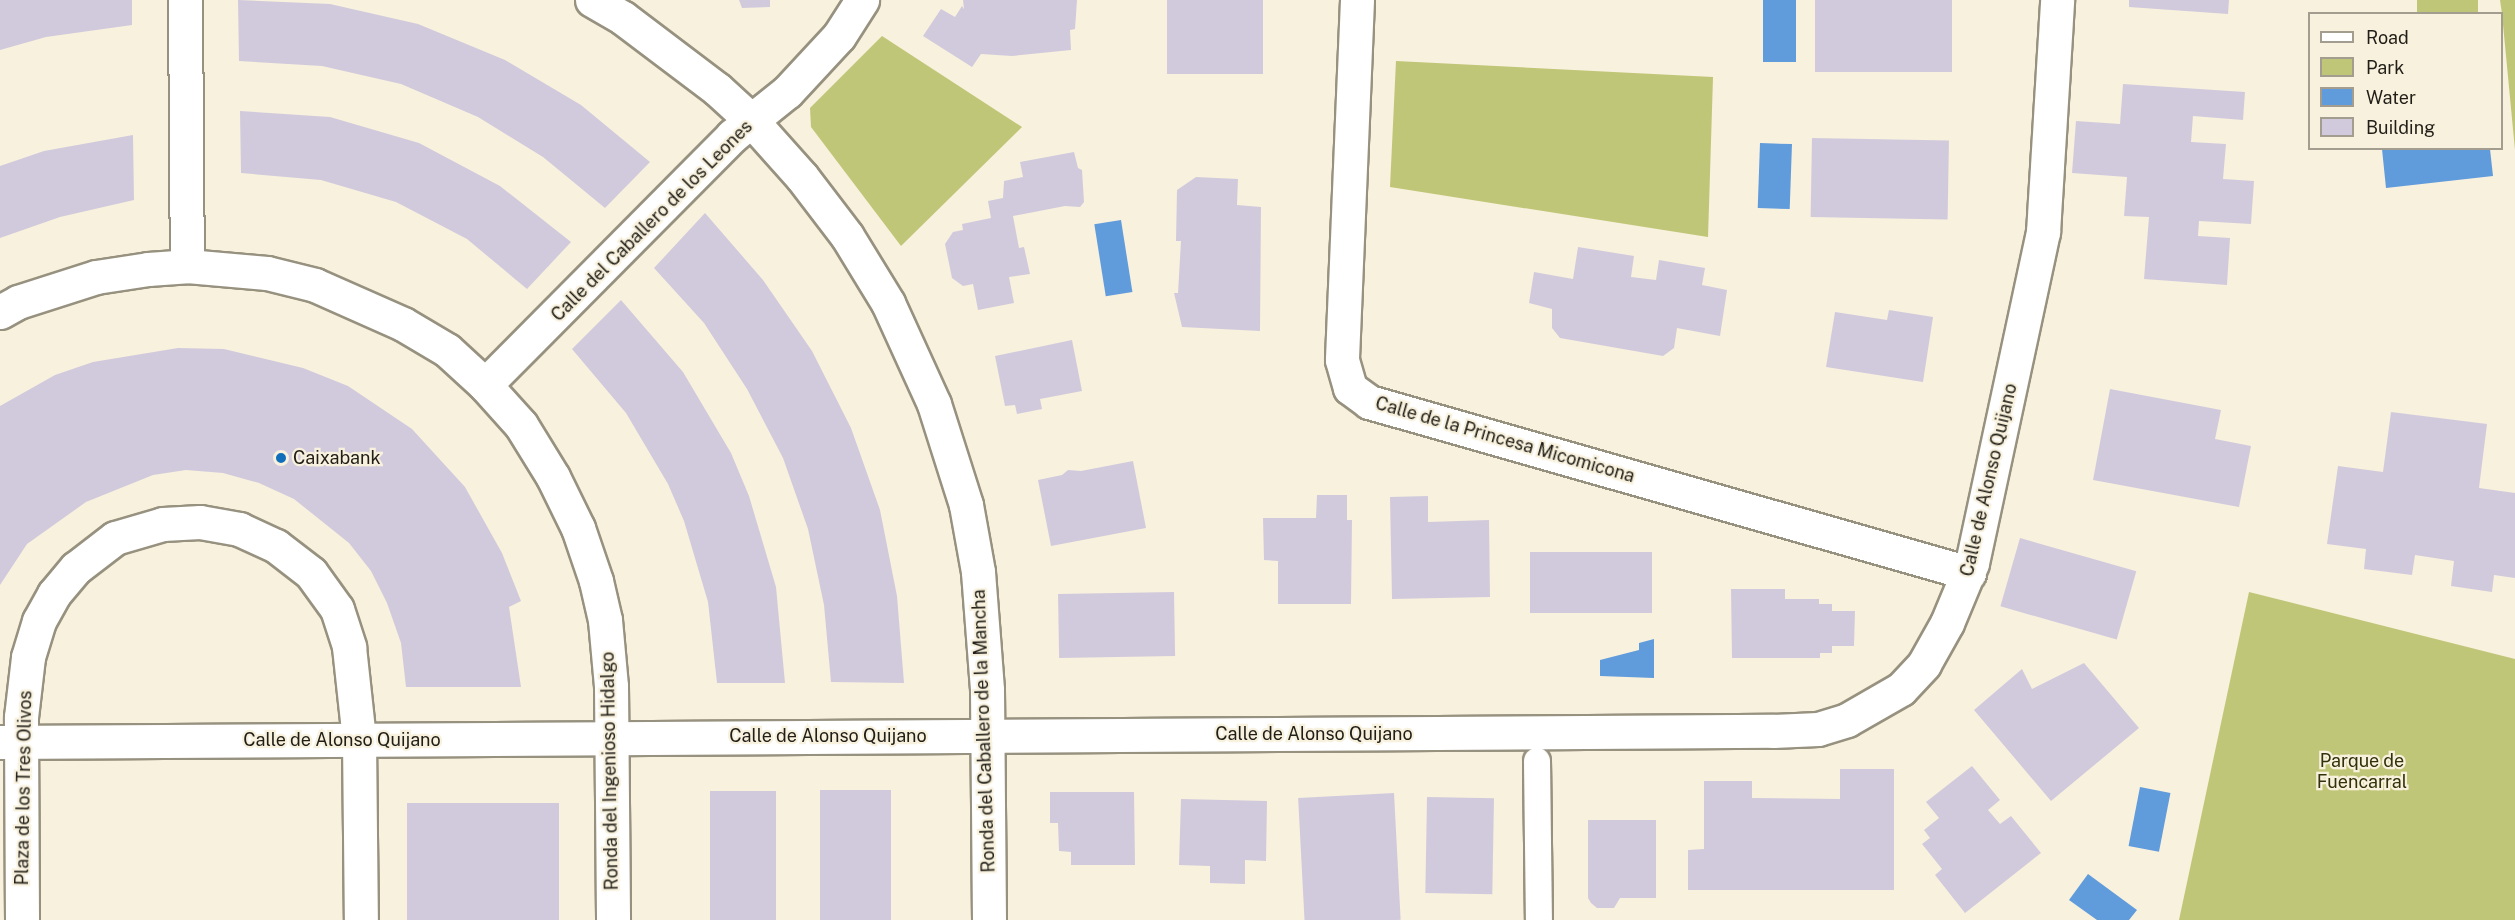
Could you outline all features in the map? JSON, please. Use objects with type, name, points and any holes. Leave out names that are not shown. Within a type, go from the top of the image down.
[{"type":"street","points":[[185,0],[187,266]]},
{"type":"street","name":"Ronda del Caballero de la Mancha","points":[[591,0],[677,57],[752,121],[802,177],[847,236],[888,303],[934,404],[966,506],[978,572],[987,735],[989,920]]},
{"type":"street","name":"Calle del Caballero de los Leones","points":[[485,385],[732,136],[779,100],[839,36],[862,0]]},
{"type":"street","name":"Calle de la Princesa Micomicona","points":[[1357,0],[1342,360],[1350,388],[1369,402],[1970,573]]},
{"type":"street","name":"Calle de Alonso Quijano","points":[[10,742],[1818,729],[1847,720],[1901,689],[1924,664],[1970,573],[2043,232],[2057,0]]},
{"type":"street","name":"Ronda del Ingenioso Hidalgo","points":[[0,312],[18,302],[96,277],[187,266],[267,273],[336,294],[403,324],[447,350],[485,385],[521,425],[578,528],[605,620],[612,737],[613,920]]},
{"type":"street","name":"Plaza de los Tres Olivos","points":[[22,920],[10,742],[28,657],[39,621],[54,594],[76,568],[115,538],[163,524],[200,522],[239,530],[276,546],[311,573],[338,609],[349,647],[359,739],[361,920]]},
{"type":"street","points":[[1537,760],[1539,920]]},
{"type":"green space","points":[[2417,0],[2478,0],[2478,12],[2417,12]]},
{"type":"green space","points":[[2500,0],[2515,0],[2515,150],[2503,12]]},
{"type":"green space","points":[[882,36],[1022,127],[901,246],[811,127],[810,108]]},
{"type":"green space","points":[[1396,61],[1713,77],[1708,237],[1390,187]]},
{"type":"green space","name":"Parque de Fuencarral","points":[[2249,592],[2515,659],[2515,920],[2179,920]]},
{"type":"water","points":[[1763,0],[1796,0],[1796,62],[1763,62]]},
{"type":"water","points":[[1760,143],[1792,144],[1790,209],[1758,208]]},
{"type":"water","points":[[2382,150],[2490,150],[2493,176],[2386,188]]},
{"type":"water","points":[[1121,220],[1132,292],[1106,296],[1094,224]]},
{"type":"water","points":[[1654,639],[1654,678],[1600,676],[1600,660],[1639,650],[1639,643]]},
{"type":"water","points":[[2140,787],[2170,793],[2159,852],[2129,846]]},
{"type":"water","points":[[2088,874],[2137,910],[2129,920],[2097,920],[2069,900]]},
{"type":"building","points":[[0,0],[132,0],[132,25],[46,37],[0,50]]},
{"type":"building","points":[[238,0],[330,4],[418,24],[505,60],[581,105],[650,162],[605,208],[543,157],[478,117],[401,84],[322,66],[239,61]]},
{"type":"building","points":[[739,0],[770,0],[770,7],[742,8]]},
{"type":"building","points":[[963,0],[1077,0],[1075,29],[1070,30],[1071,50],[1012,56],[981,54],[972,67],[923,36],[941,9],[955,17],[962,6],[964,9]]},
{"type":"building","points":[[1167,0],[1263,0],[1263,74],[1167,74]]},
{"type":"building","points":[[1815,0],[1952,0],[1952,72],[1815,72]]},
{"type":"building","points":[[2129,0],[2229,0],[2228,14],[2129,7]]},
{"type":"building","points":[[2123,84],[2245,92],[2243,120],[2193,116],[2191,142],[2226,144],[2223,179],[2254,181],[2251,224],[2199,221],[2198,236],[2230,238],[2227,285],[2144,279],[2149,217],[2124,216],[2127,177],[2072,173],[2076,121],[2120,124]]},
{"type":"building","points":[[240,111],[330,117],[419,143],[500,186],[571,242],[527,289],[467,239],[396,202],[321,180],[241,173]]},
{"type":"building","points":[[133,135],[134,200],[60,217],[0,238],[0,166],[44,151]]},
{"type":"building","points":[[1812,138],[1949,140],[1948,219],[1811,217]]},
{"type":"building","points":[[1074,152],[1078,168],[1082,170],[1084,202],[1080,207],[1065,206],[1013,216],[1019,248],[1024,247],[1030,274],[1009,277],[1014,303],[978,310],[973,284],[963,286],[952,278],[945,244],[953,232],[963,230],[962,224],[991,218],[988,201],[1003,198],[1004,181],[1023,177],[1020,162]]},
{"type":"building","points":[[1196,177],[1238,179],[1237,205],[1261,207],[1260,331],[1182,327],[1174,293],[1178,293],[1181,241],[1176,241],[1177,190]]},
{"type":"building","points":[[705,213],[763,280],[812,351],[851,428],[880,510],[897,596],[904,683],[831,682],[824,605],[808,529],[783,458],[747,389],[704,323],[654,268]]},
{"type":"building","points":[[1578,247],[1634,256],[1631,277],[1656,280],[1659,260],[1705,268],[1702,285],[1727,290],[1720,336],[1677,328],[1674,348],[1663,356],[1560,338],[1552,328],[1552,309],[1529,303],[1534,272],[1573,279]]},
{"type":"building","points":[[621,300],[683,372],[731,453],[749,496],[776,587],[785,683],[717,683],[708,602],[684,521],[668,484],[626,413],[572,349]]},
{"type":"building","points":[[1889,310],[1933,317],[1923,382],[1826,367],[1835,312],[1887,320]]},
{"type":"building","points":[[1072,340],[1082,391],[1040,399],[1042,409],[1017,414],[1015,405],[1005,406],[995,356]]},
{"type":"building","points":[[178,348],[224,349],[303,368],[348,386],[412,429],[465,487],[502,553],[521,601],[509,607],[521,687],[406,687],[401,643],[387,603],[371,571],[349,543],[294,499],[259,483],[223,473],[186,470],[153,475],[86,502],[27,544],[0,585],[0,406],[55,375],[93,362]]},
{"type":"building","points":[[2110,389],[2221,410],[2215,439],[2251,446],[2239,507],[2093,480]]},
{"type":"building","points":[[2391,412],[2487,424],[2479,488],[2515,493],[2515,578],[2494,575],[2492,592],[2451,586],[2454,561],[2415,555],[2412,575],[2364,569],[2366,549],[2327,544],[2338,466],[2383,472]]},
{"type":"building","points":[[1133,461],[1146,528],[1051,546],[1038,480],[1062,475],[1068,470],[1081,471]]},
{"type":"building","points":[[1317,495],[1347,495],[1347,520],[1352,520],[1351,604],[1278,604],[1278,561],[1264,560],[1263,518],[1316,518]]},
{"type":"building","points":[[1428,496],[1428,522],[1489,520],[1490,597],[1392,599],[1390,497]]},
{"type":"building","points":[[2020,538],[2136,571],[2117,640],[2000,606]]},
{"type":"building","points":[[1530,552],[1652,552],[1652,613],[1530,613]]},
{"type":"building","points":[[1731,589],[1785,589],[1785,599],[1819,599],[1819,604],[1832,604],[1832,611],[1855,611],[1854,646],[1832,646],[1832,653],[1820,653],[1820,658],[1732,658]]},
{"type":"building","points":[[1174,592],[1175,656],[1059,658],[1058,594]]},
{"type":"building","points":[[2084,663],[2139,728],[2051,801],[1974,710],[2022,669],[2032,689]]},
{"type":"building","points":[[1972,766],[2000,800],[1988,810],[2000,824],[2011,816],[2041,853],[1965,913],[1935,875],[1942,869],[1922,844],[1930,838],[1924,830],[1939,818],[1926,802]]},
{"type":"building","points":[[1840,769],[1894,769],[1894,890],[1688,890],[1688,850],[1704,849],[1704,781],[1752,781],[1752,798],[1840,799]]},
{"type":"building","points":[[820,790],[891,790],[891,920],[820,920]]},
{"type":"building","points":[[710,791],[776,791],[776,920],[710,920]]},
{"type":"building","points":[[1050,792],[1134,792],[1135,865],[1071,865],[1071,852],[1059,851],[1058,823],[1050,823]]},
{"type":"building","points":[[1394,793],[1401,920],[1305,920],[1298,798]]},
{"type":"building","points":[[1427,797],[1494,798],[1492,894],[1425,893]]},
{"type":"building","points":[[1181,799],[1267,801],[1266,861],[1245,860],[1245,884],[1210,883],[1210,866],[1179,865]]},
{"type":"building","points":[[407,803],[559,803],[559,920],[407,920]]},
{"type":"building","points":[[1588,820],[1656,820],[1656,898],[1620,898],[1614,908],[1597,908],[1591,903],[1588,898]]},
{"type":"place","name":"Caixabank","points":[[281,458]]}]
